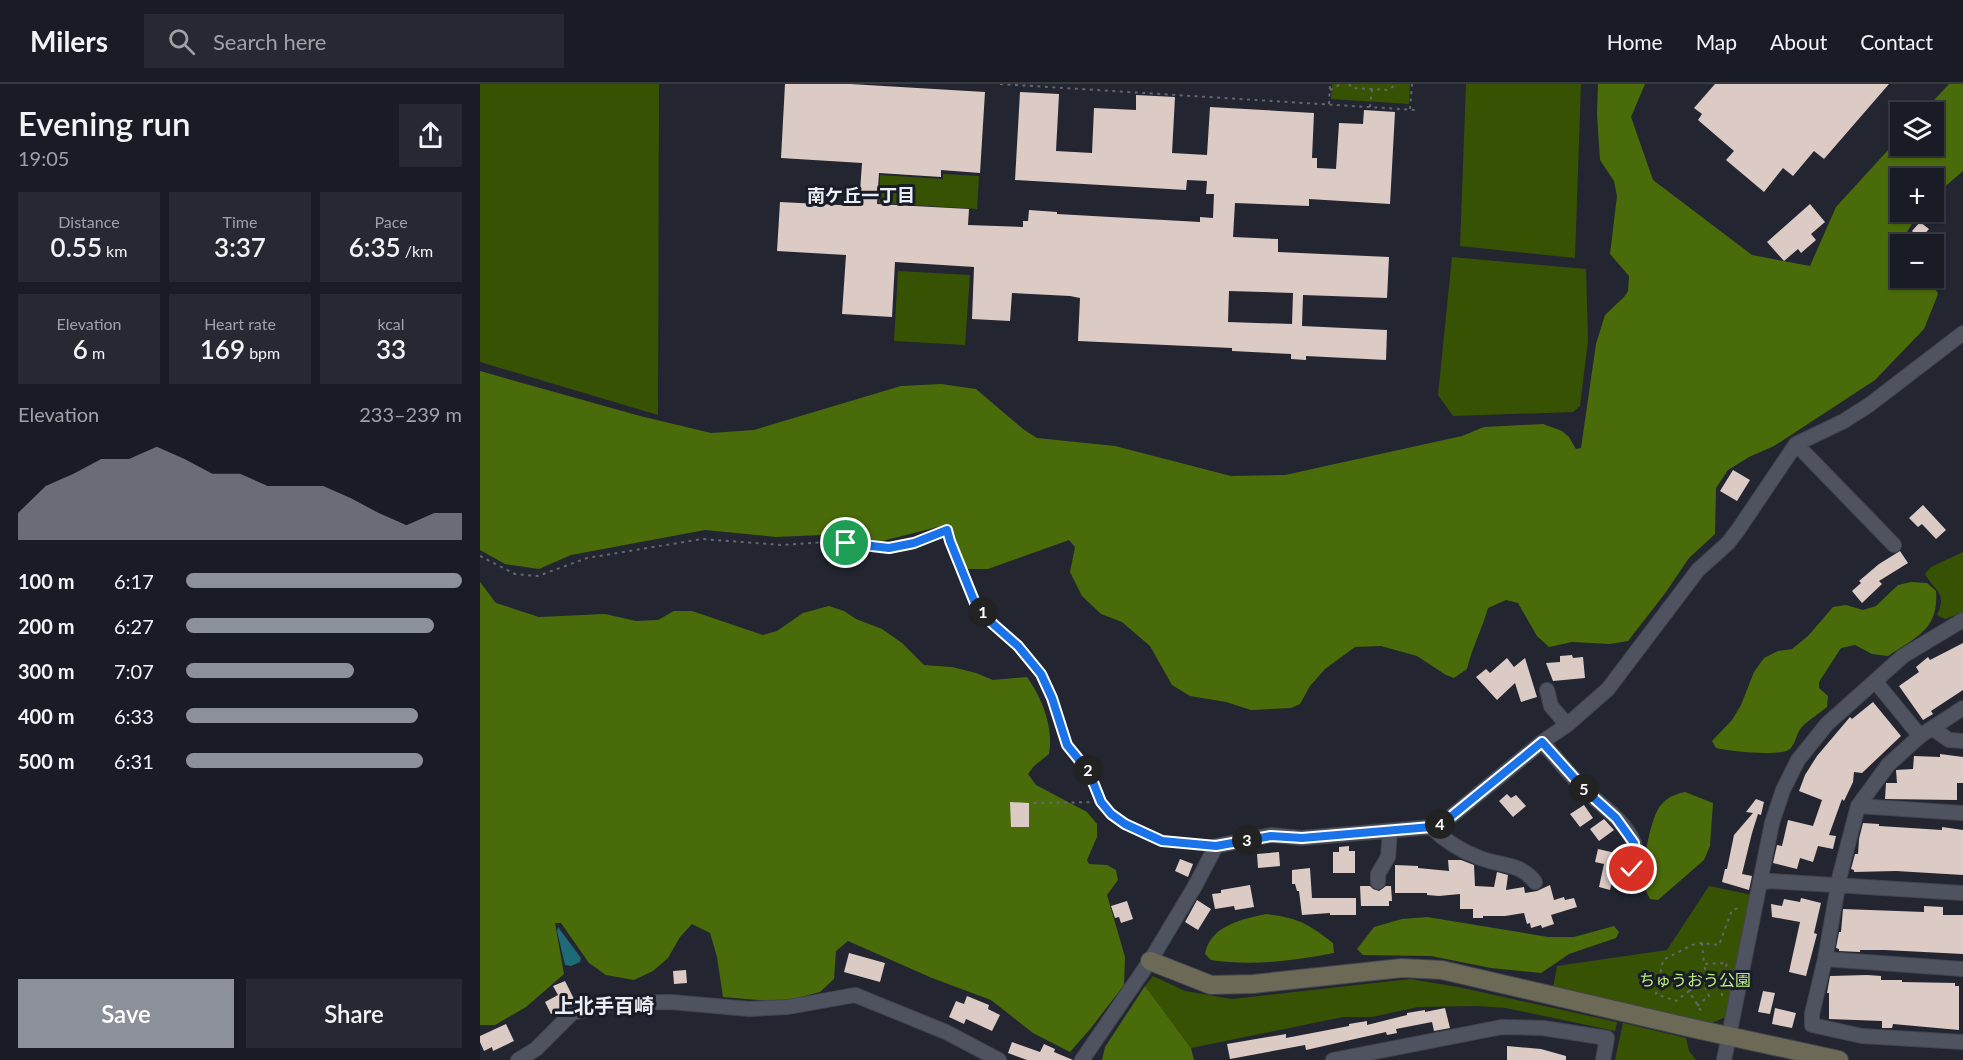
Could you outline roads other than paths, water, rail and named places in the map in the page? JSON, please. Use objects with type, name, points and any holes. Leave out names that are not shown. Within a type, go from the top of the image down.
[{"type":"street","points":[[1082,1060],[1150,962],[1196,886],[1216,846],[1271,836],[1302,838],[1431,827],[1443,823],[1542,742],[1567,725],[1608,689],[1698,570],[1728,543],[1796,444],[1844,421],[1869,405],[1963,333]]},
{"type":"street","points":[[1796,444],[1894,545]]},
{"type":"street","points":[[1724,1060],[1772,823],[1783,790],[1798,760],[1827,724],[1903,656],[1963,620]]},
{"type":"street","points":[[1875,681],[1920,736]]},
{"type":"street","points":[[1547,690],[1551,706],[1567,725]]},
{"type":"street","points":[[1963,708],[1920,736],[1888,765],[1858,806],[1838,886],[1812,1014],[1812,1025],[1862,1036],[1963,1042]]},
{"type":"street","points":[[1932,728],[1949,740],[1963,741]]},
{"type":"street","points":[[1542,742],[1585,790],[1616,818],[1634,843],[1635,857],[1632,869],[1622,881]]},
{"type":"street","points":[[1858,806],[1963,813]]},
{"type":"street","points":[[1431,827],[1447,843],[1481,859],[1528,872],[1535,882]]},
{"type":"street","points":[[1378,882],[1378,874],[1388,857],[1390,831]]},
{"type":"street","points":[[1760,883],[1770,881],[1963,893]]},
{"type":"street","points":[[1825,959],[1963,969]]},
{"type":"street","points":[[1150,962],[1211,985],[1253,984],[1402,968],[1442,970],[1839,1060]]},
{"type":"street","points":[[518,1060],[536,1049],[572,1013],[615,1003],[670,1002],[749,1009],[788,1006],[855,995],[946,1032],[999,1060]]},
{"type":"street","points":[[1333,1060],[1502,1027],[1543,1028],[1607,1038],[1603,1060]]},
{"type":"water","points":[[558,927],[581,958],[580,962],[571,966],[565,965]]},
{"type":"district","name":"南ケ丘一丁目","points":[[861,195]]},
{"type":"district","name":"上北手百崎","points":[[604,1005]]},
{"type":"park label","name":"ちゅうおう公園","points":[[1695,979]]}]
